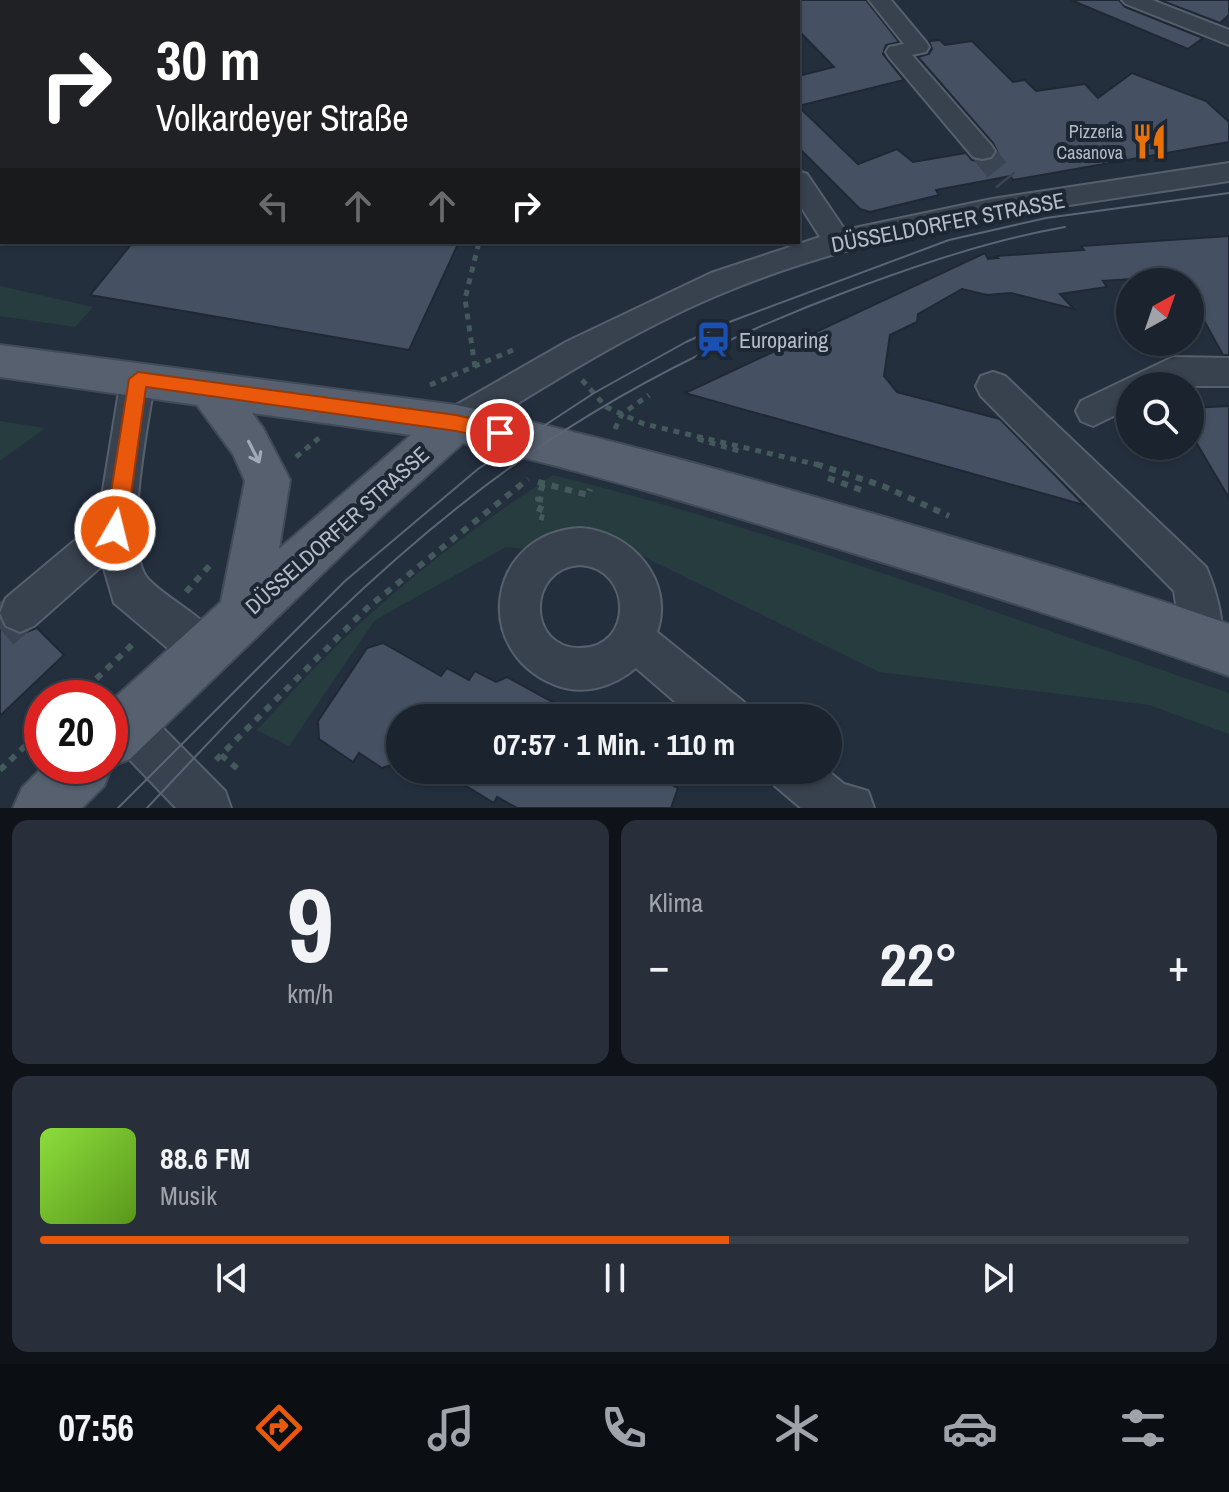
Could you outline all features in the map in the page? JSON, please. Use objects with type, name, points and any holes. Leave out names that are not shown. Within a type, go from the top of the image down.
[{"type":"main road","points":[[0,361],[456,423],[523,438],[775,507],[1114,609],[1216,646]]},
{"type":"main road","points":[[209,389],[248,441],[268,480],[244,614]]},
{"type":"main road","name":"DÜSSELDORFER STRASSE","points":[[128,722],[456,423]]},
{"type":"main road","points":[[42,808],[66,784]]},
{"type":"street","points":[[880,0],[918,47],[897,52],[982,151]]},
{"type":"street","points":[[1133,0],[1229,38]]},
{"type":"street","name":"DÜSSELDORFER STRASSE","points":[[456,423],[564,360],[722,281],[838,242],[992,209],[1229,172]]},
{"type":"street","points":[[800,183],[838,242]]},
{"type":"street","points":[[1171,372],[1229,372]]},
{"type":"street","points":[[138,379],[115,530],[128,589],[204,651]]},
{"type":"street","points":[[993,386],[1192,581],[1216,646]]},
{"type":"street","points":[[1093,411],[1116,399]]},
{"type":"street","points":[[20,612],[115,530]]},
{"type":"street","points":[[633,639],[711,704]]},
{"type":"street","points":[[128,740],[208,808]]},
{"type":"street","points":[[808,784],[835,806],[851,808]]},
{"type":"path","points":[[417,384],[429,385],[475,367],[465,299],[479,244]]},
{"type":"path","points":[[564,360],[603,406],[739,451]]},
{"type":"path","points":[[622,414],[649,395]]},
{"type":"path","points":[[667,429],[765,450],[838,471],[913,496],[960,522]]},
{"type":"path","points":[[252,721],[367,608],[526,478],[555,487]]},
{"type":"path","points":[[0,770],[24,747]]},
{"type":"path","points":[[221,755],[238,769]]},
{"type":"green space","points":[[0,286],[93,307],[75,327],[0,316]]},
{"type":"green space","points":[[0,421],[45,428],[0,461]]},
{"type":"green space","points":[[553,475],[809,549],[1229,693],[1229,734],[1149,705],[879,672],[587,529],[544,551],[506,547],[375,620],[289,746],[257,730],[370,614],[472,531]]},
{"type":"building","points":[[800,0],[866,0],[899,42],[886,45],[883,54],[904,80],[800,106],[800,76],[834,67],[800,32]]},
{"type":"building","points":[[1071,0],[1119,0],[1125,7],[1203,38],[1188,49]]},
{"type":"building","points":[[1160,0],[1229,0],[1229,15],[1220,23]]},
{"type":"building","points":[[940,40],[945,45],[972,41],[1013,82],[1025,80],[1036,91],[1085,84],[1098,98],[1132,73],[1206,101],[1229,122],[1229,142],[1013,180],[1010,176],[936,190],[939,195],[870,212],[860,209],[800,149],[800,108],[858,164],[897,149],[913,162],[966,153],[972,160],[983,162],[992,160],[998,153],[993,143],[918,57],[929,54],[932,49],[929,41]]},
{"type":"building","points":[[1229,236],[1229,355],[1223,355],[1204,320],[1204,268],[1116,268],[1116,280],[1103,281],[1107,287],[1060,294],[1074,309],[1011,293],[987,295],[962,289],[918,314],[917,322],[890,335],[884,376],[897,392],[1000,419],[1084,505],[685,393],[985,253],[988,259],[1084,250],[1081,246]]},
{"type":"building","points":[[131,244],[458,244],[409,350],[90,295]]},
{"type":"building","points":[[1229,406],[1229,498],[1204,456],[1204,407]]},
{"type":"building","points":[[0,620],[5,629],[19,635],[37,628],[64,655],[38,680],[24,680],[24,693],[0,716]]},
{"type":"building","points":[[383,643],[441,676],[447,668],[469,680],[475,671],[496,682],[507,677],[556,704],[386,704],[386,767],[382,768],[359,753],[353,762],[319,739],[318,721],[367,648]]},
{"type":"building","points":[[463,784],[671,784],[678,788],[671,808],[517,808],[497,797],[494,803]]},
{"type":"tunnel","points":[[982,151],[1006,181]]},
{"type":"tunnel","points":[[0,629],[20,612]]},
{"type":"tram line","points":[[118,808],[345,581],[478,469],[594,393],[686,342],[732,321],[949,240],[1046,218],[1229,193]]},
{"type":"tram line","points":[[147,808],[285,664],[382,572],[484,487],[575,424],[689,360],[810,306],[956,254],[1065,227]]},
{"type":"place","name":"Pizzeria Casanova","points":[[1149,141]]},
{"type":"place","name":"Europaring","points":[[713,340]]},
{"type":"route","points":[[115,530],[138,379],[456,423],[500,433]]}]
